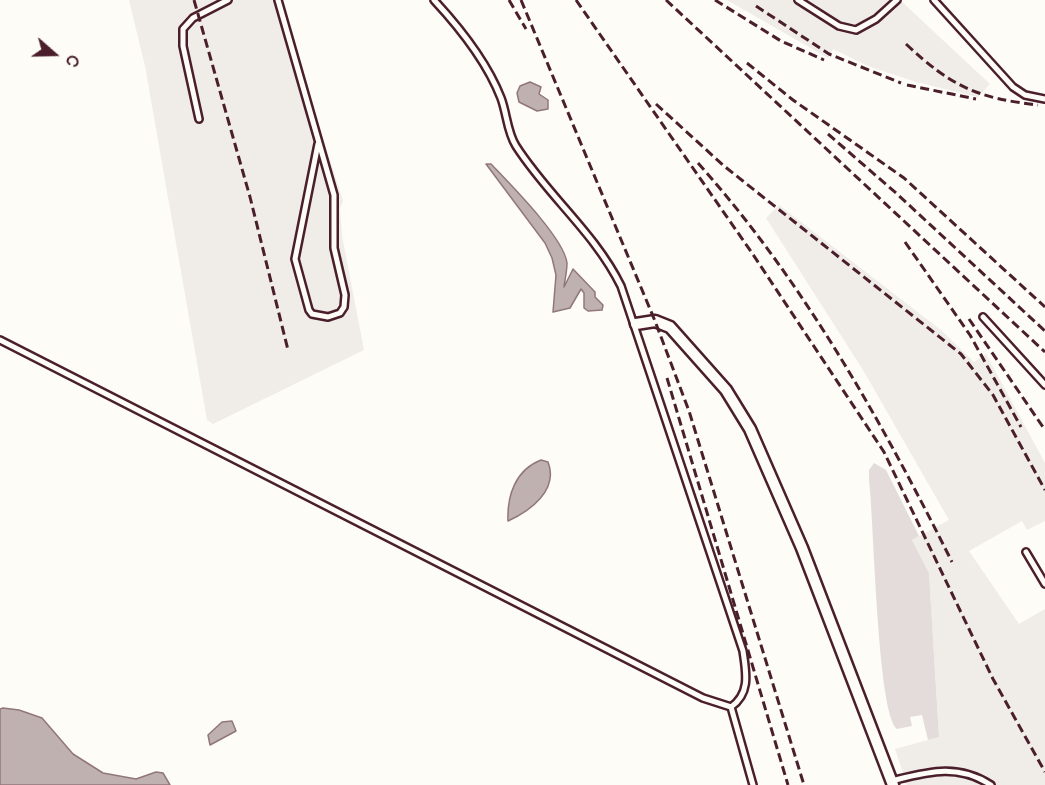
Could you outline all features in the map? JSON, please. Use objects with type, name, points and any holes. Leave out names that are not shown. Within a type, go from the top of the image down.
[{"type":"street","points":[[636,324],[655,321],[670,327],[726,390],[750,429],[802,548],[892,783]]},
{"type":"lane","points":[[199,119],[182,38],[183,29],[193,18],[228,0]]},
{"type":"lane","points":[[278,0],[334,195],[334,248],[345,295],[340,313],[328,318],[318,317],[309,310],[295,259],[318,144]]},
{"type":"lane","points":[[0,340],[703,698],[731,706],[739,701],[747,680],[743,651],[636,324],[608,260],[538,178],[514,143],[502,100],[487,70],[464,35],[434,0]]},
{"type":"lane","points":[[798,0],[839,26],[856,30],[871,22],[897,0]]},
{"type":"lane","points":[[934,0],[1013,87],[1025,95],[1045,99]]},
{"type":"lane","points":[[984,317],[1011,351],[1045,385]]},
{"type":"lane","points":[[1026,552],[1045,584]]},
{"type":"lane","points":[[731,706],[753,785]]},
{"type":"lane","points":[[892,783],[949,769],[971,774],[992,785]]},
{"type":"shaded area","points":[[129,0],[279,0],[343,201],[340,208],[342,236],[364,350],[213,424],[207,420],[145,66]]},
{"type":"shaded area","points":[[727,0],[900,0],[990,84],[978,97],[916,82],[868,66],[833,49],[828,58]]},
{"type":"shaded area","points":[[530,82],[541,87],[539,94],[548,100],[548,109],[537,111],[519,102],[517,93],[520,86]]},
{"type":"shaded area","points":[[486,164],[491,164],[510,184],[557,240],[567,263],[564,287],[573,269],[595,292],[595,297],[603,305],[602,310],[588,311],[584,308],[584,293],[581,289],[570,308],[553,312],[556,275],[552,258],[545,243]]},
{"type":"shaded area","points":[[779,205],[942,331],[974,362],[986,354],[1045,463],[1045,521],[1027,530],[1022,521],[969,551],[1019,624],[1045,609],[1045,785],[907,785],[895,749],[939,737],[929,573],[912,540],[949,520],[863,370],[766,218]]},
{"type":"shaded area","points":[[541,460],[548,462],[550,472],[546,490],[525,512],[508,521],[509,502],[514,485],[525,470]]},
{"type":"shaded area","points":[[874,463],[886,470],[919,536],[912,540],[929,573],[939,737],[928,740],[922,715],[910,717],[912,726],[897,729],[890,716],[877,613],[869,481],[869,470]]},
{"type":"shaded area","points":[[0,709],[19,710],[42,718],[73,754],[103,773],[136,779],[156,772],[163,773],[170,785],[0,785]]},
{"type":"shaded area","points":[[232,721],[236,731],[210,745],[208,735],[222,722]]},
{"type":"railway","points":[[194,0],[250,197],[288,350]]},
{"type":"railway","points":[[509,0],[526,29]]},
{"type":"railway","points":[[521,0],[655,321],[689,411],[804,785]]},
{"type":"railway","points":[[576,0],[752,253],[884,452],[993,679],[1045,772]]},
{"type":"railway","points":[[666,0],[1045,352]]},
{"type":"railway","points":[[715,0],[781,41],[824,60]]},
{"type":"railway","points":[[756,6],[829,54],[901,83]]},
{"type":"railway","points":[[906,44],[937,70],[966,88],[981,94],[1038,105]]},
{"type":"railway","points":[[747,63],[793,100],[904,178],[1045,307]]},
{"type":"railway","points":[[907,85],[976,99]]},
{"type":"railway","points":[[656,104],[724,166],[961,354],[993,395],[1045,490]]},
{"type":"railway","points":[[828,134],[896,193],[1045,331]]},
{"type":"railway","points":[[698,163],[772,256],[838,354],[897,456],[952,562]]},
{"type":"railway","points":[[905,242],[970,335],[1021,427]]},
{"type":"railway","points":[[969,319],[1045,430]]},
{"type":"railway","points":[[667,378],[788,785]]}]
